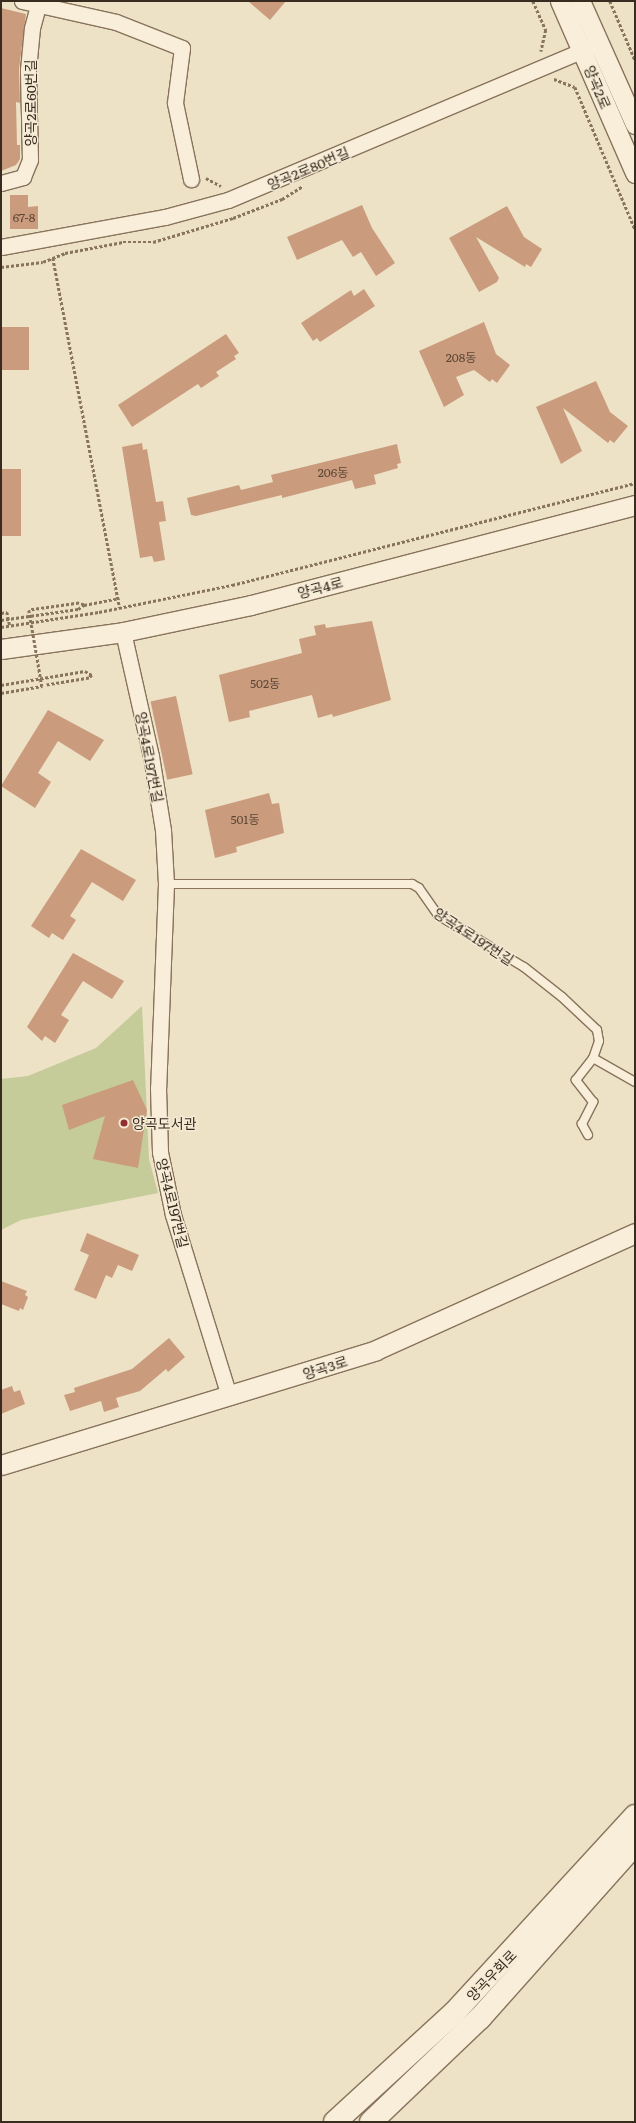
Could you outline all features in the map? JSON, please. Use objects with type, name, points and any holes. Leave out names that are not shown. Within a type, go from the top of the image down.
[{"type":"main road","name":"양곡우회로","points":[[335,2122],[453,2014],[635,1816]]},
{"type":"main road","name":"양곡우회로","points":[[371,2122],[480,2018],[635,1844]]},
{"type":"street","points":[[22,1],[38,3],[116,22],[182,48],[175,104],[197,177]]},
{"type":"street","name":"양곡2로","points":[[560,1],[635,173]]},
{"type":"street","name":"양곡2로","points":[[580,1],[600,42],[635,124]]},
{"type":"street","name":"양곡2로60번길","points":[[1,183],[23,177],[30,160],[28,70],[38,3]]},
{"type":"street","name":"양곡2로80번길","points":[[1,247],[165,217],[228,200],[600,42]]},
{"type":"street","name":"양곡4로","points":[[1,649],[123,632],[302,592],[635,505]]},
{"type":"street","name":"양곡4로197번길","points":[[123,632],[159,799],[166,884],[158,1088],[160,1152],[173,1215],[229,1396]]},
{"type":"street","name":"양곡3로","points":[[1,1465],[229,1396],[404,1340],[635,1233]]},
{"type":"lane","name":"양곡4로197번길","points":[[166,884],[412,884],[419,888],[438,915],[537,976],[586,1019],[600,1035],[593,1058]]},
{"type":"lane","points":[[588,1135],[582,1124],[594,1102],[576,1080],[593,1058],[635,1082]]},
{"type":"path","points":[[533,1],[546,30],[545,44],[538,54]]},
{"type":"path","points":[[610,1],[635,60]]},
{"type":"path","points":[[548,79],[556,78],[575,87],[635,229]]},
{"type":"path","points":[[197,177],[216,185],[228,184]]},
{"type":"path","points":[[53,258],[120,608]]},
{"type":"path","points":[[1,627],[120,608],[283,573],[635,483]]},
{"type":"path","points":[[1,693],[42,686],[29,610],[79,602],[84,604],[118,598]]},
{"type":"path","points":[[1,620],[78,609],[84,604]]},
{"type":"path","points":[[1,613],[7,612],[10,626]]},
{"type":"path","points":[[1,685],[85,671],[92,674],[86,679],[47,685]]},
{"type":"green space","points":[[142,1006],[149,1159],[158,1193],[21,1220],[1,1230],[1,1079],[28,1076],[96,1048]]},
{"type":"building","points":[[248,1],[286,1],[270,20]]},
{"type":"building","points":[[1,8],[26,14],[19,69],[20,103],[16,102],[17,145],[20,145],[20,159],[16,165],[1,171]]},
{"type":"building","points":[[10,195],[28,195],[28,207],[38,206],[38,229],[10,229]]},
{"type":"building","points":[[362,205],[372,228],[395,263],[376,276],[361,252],[353,257],[342,240],[297,260],[287,237]]},
{"type":"building","points":[[507,206],[524,237],[542,249],[531,267],[526,264],[525,267],[476,237],[499,278],[497,282],[479,292],[449,238]]},
{"type":"building","points":[[364,289],[375,306],[320,342],[317,338],[313,341],[301,323],[351,290],[354,296]]},
{"type":"building","points":[[484,322],[496,354],[510,365],[497,383],[492,379],[490,382],[474,370],[456,377],[464,395],[444,407],[419,351]]},
{"type":"building","points":[[1,327],[29,327],[29,370],[1,370]]},
{"type":"building","points":[[226,334],[239,353],[234,356],[236,359],[216,372],[219,376],[201,388],[198,384],[132,427],[118,405]]},
{"type":"building","points":[[596,381],[610,412],[628,426],[614,443],[610,440],[608,443],[563,408],[582,451],[561,464],[536,407]]},
{"type":"building","points":[[142,443],[143,450],[147,449],[156,502],[163,501],[166,521],[159,522],[165,560],[154,562],[152,556],[140,558],[122,447]]},
{"type":"building","points":[[397,444],[401,463],[397,464],[398,468],[374,475],[376,484],[355,489],[352,480],[282,498],[282,495],[196,516],[191,515],[187,498],[239,485],[241,490],[273,482],[271,475]]},
{"type":"building","points":[[1,469],[21,469],[21,536],[1,536]]},
{"type":"building","points":[[372,621],[391,700],[333,717],[332,714],[318,718],[312,695],[249,711],[250,717],[229,722],[219,675],[302,653],[299,639],[316,635],[314,626],[325,624],[326,628]]},
{"type":"building","points":[[176,696],[193,774],[167,780],[151,701]]},
{"type":"building","points":[[48,710],[104,740],[90,761],[58,741],[38,773],[51,782],[35,808],[1,786]]},
{"type":"building","points":[[269,793],[272,804],[279,803],[284,833],[236,847],[237,852],[215,858],[205,810]]},
{"type":"building","points":[[81,849],[136,880],[123,901],[92,882],[70,916],[76,920],[63,940],[52,933],[49,938],[31,926]]},
{"type":"building","points":[[73,953],[124,981],[112,999],[83,981],[61,1015],[69,1020],[55,1043],[45,1036],[42,1041],[27,1027]]},
{"type":"building","name":"양곡도서관","points":[[133,1080],[147,1110],[138,1168],[93,1159],[105,1116],[69,1130],[62,1105]]},
{"type":"building","points":[[87,1233],[139,1255],[132,1271],[118,1265],[112,1278],[106,1275],[96,1299],[74,1290],[89,1255],[80,1251]]},
{"type":"building","points":[[1,1281],[27,1291],[25,1295],[28,1297],[23,1310],[20,1308],[19,1311],[1,1304]]},
{"type":"building","points":[[169,1338],[185,1357],[168,1372],[166,1369],[140,1391],[116,1398],[119,1407],[104,1412],[101,1401],[70,1411],[64,1395],[75,1392],[74,1388],[132,1369]]},
{"type":"building","points":[[12,1386],[14,1392],[20,1390],[25,1404],[1,1414],[1,1390]]},
{"type":"place","name":"양곡도서관","points":[[124,1123]]}]
